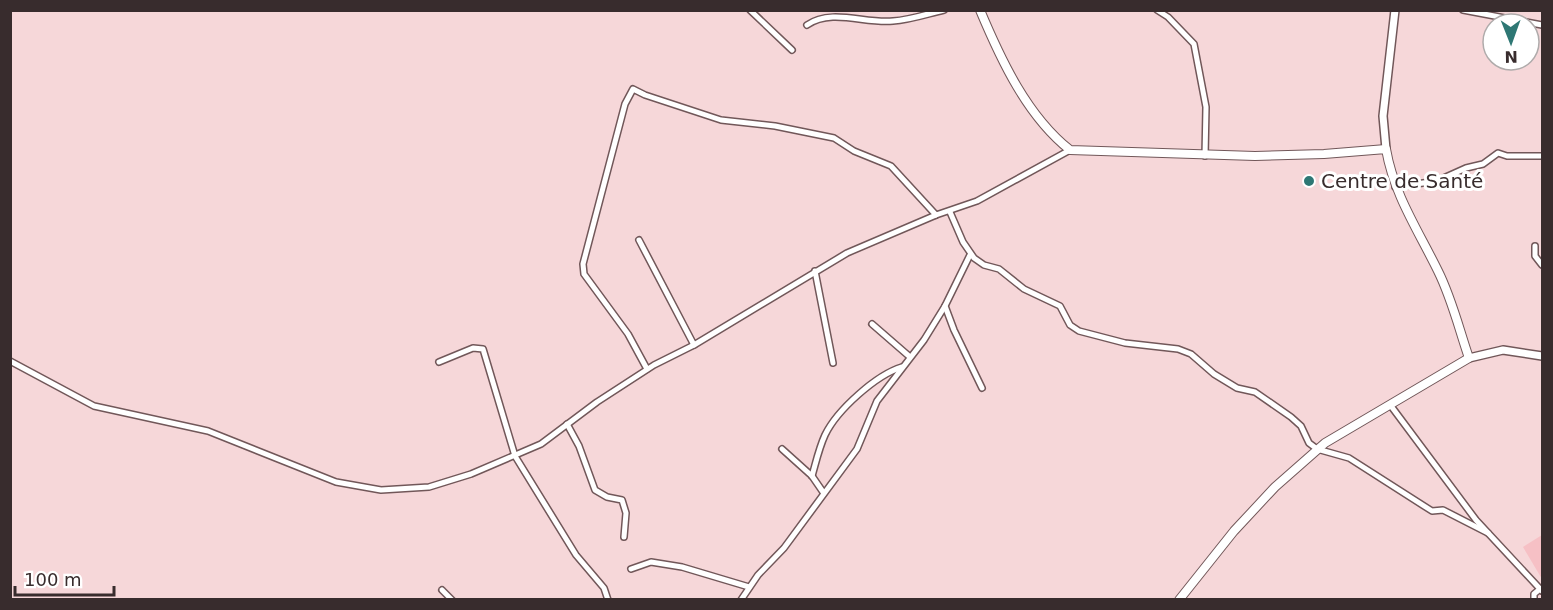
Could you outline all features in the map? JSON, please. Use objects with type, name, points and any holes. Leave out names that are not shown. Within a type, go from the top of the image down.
[{"type":"main road","points":[[980,10],[1020,90],[1042,123],[1070,150],[1205,156],[1323,154],[1386,149],[1395,188],[1438,271],[1469,358],[1391,406],[1337,435],[1317,450],[1275,487],[1240,524],[1179,600]]},
{"type":"street","points":[[750,10],[792,50]]},
{"type":"street","points":[[857,10],[860,17]]},
{"type":"street","points":[[807,25],[817,18],[860,17],[892,21],[944,10]]},
{"type":"street","points":[[1157,10],[1168,17],[1194,45],[1206,107],[1205,156]]},
{"type":"street","points":[[1386,149],[1383,116],[1395,10]]},
{"type":"street","points":[[1463,10],[1542,25]]},
{"type":"street","points":[[647,369],[628,334],[584,274],[583,264],[625,104],[633,88],[645,95],[722,120],[775,126],[834,138],[854,151],[891,166],[936,215]]},
{"type":"street","points":[[10,361],[94,406],[208,431],[308,472],[353,486],[392,490],[420,488],[461,478],[541,444],[647,369],[694,345],[858,248],[936,215],[950,212],[1011,183],[1070,150]]},
{"type":"street","points":[[1395,188],[1437,181],[1466,168],[1483,164],[1498,153],[1507,156],[1542,156]]},
{"type":"street","points":[[950,212],[970,255],[984,265],[999,269],[1024,289],[1060,306],[1070,325],[1079,331],[1125,343],[1178,350],[1191,354],[1214,374],[1237,388],[1255,392],[1292,417],[1301,426],[1309,443],[1317,450],[1349,458],[1432,511],[1443,510],[1488,533]]},
{"type":"street","points":[[639,240],[694,345]]},
{"type":"street","points":[[1535,246],[1536,256],[1542,265]]},
{"type":"street","points":[[741,600],[749,587],[784,548],[823,492],[857,449],[872,410],[945,306],[970,255]]},
{"type":"street","points":[[815,272],[833,363]]},
{"type":"street","points":[[945,306],[982,388]]},
{"type":"street","points":[[872,324],[910,357]]},
{"type":"street","points":[[439,362],[473,348],[483,349],[515,456],[576,555],[604,588],[608,600]]},
{"type":"street","points":[[1469,358],[1503,350],[1542,356]]},
{"type":"street","points":[[812,476],[826,433],[842,412],[875,380],[902,367]]},
{"type":"street","points":[[1391,406],[1488,533],[1541,590],[1534,594],[1534,600]]},
{"type":"street","points":[[567,424],[579,446],[595,490],[607,497],[622,500],[626,513],[624,537]]},
{"type":"street","points":[[782,449],[812,476],[823,492]]},
{"type":"street","points":[[631,569],[651,562],[682,567],[749,587]]},
{"type":"street","points":[[442,590],[452,600]]},
{"type":"shaded area","points":[[1542,535],[1542,579],[1523,547]]},
{"type":"place","name":"Centre de Santé","points":[[1309,181]]}]
